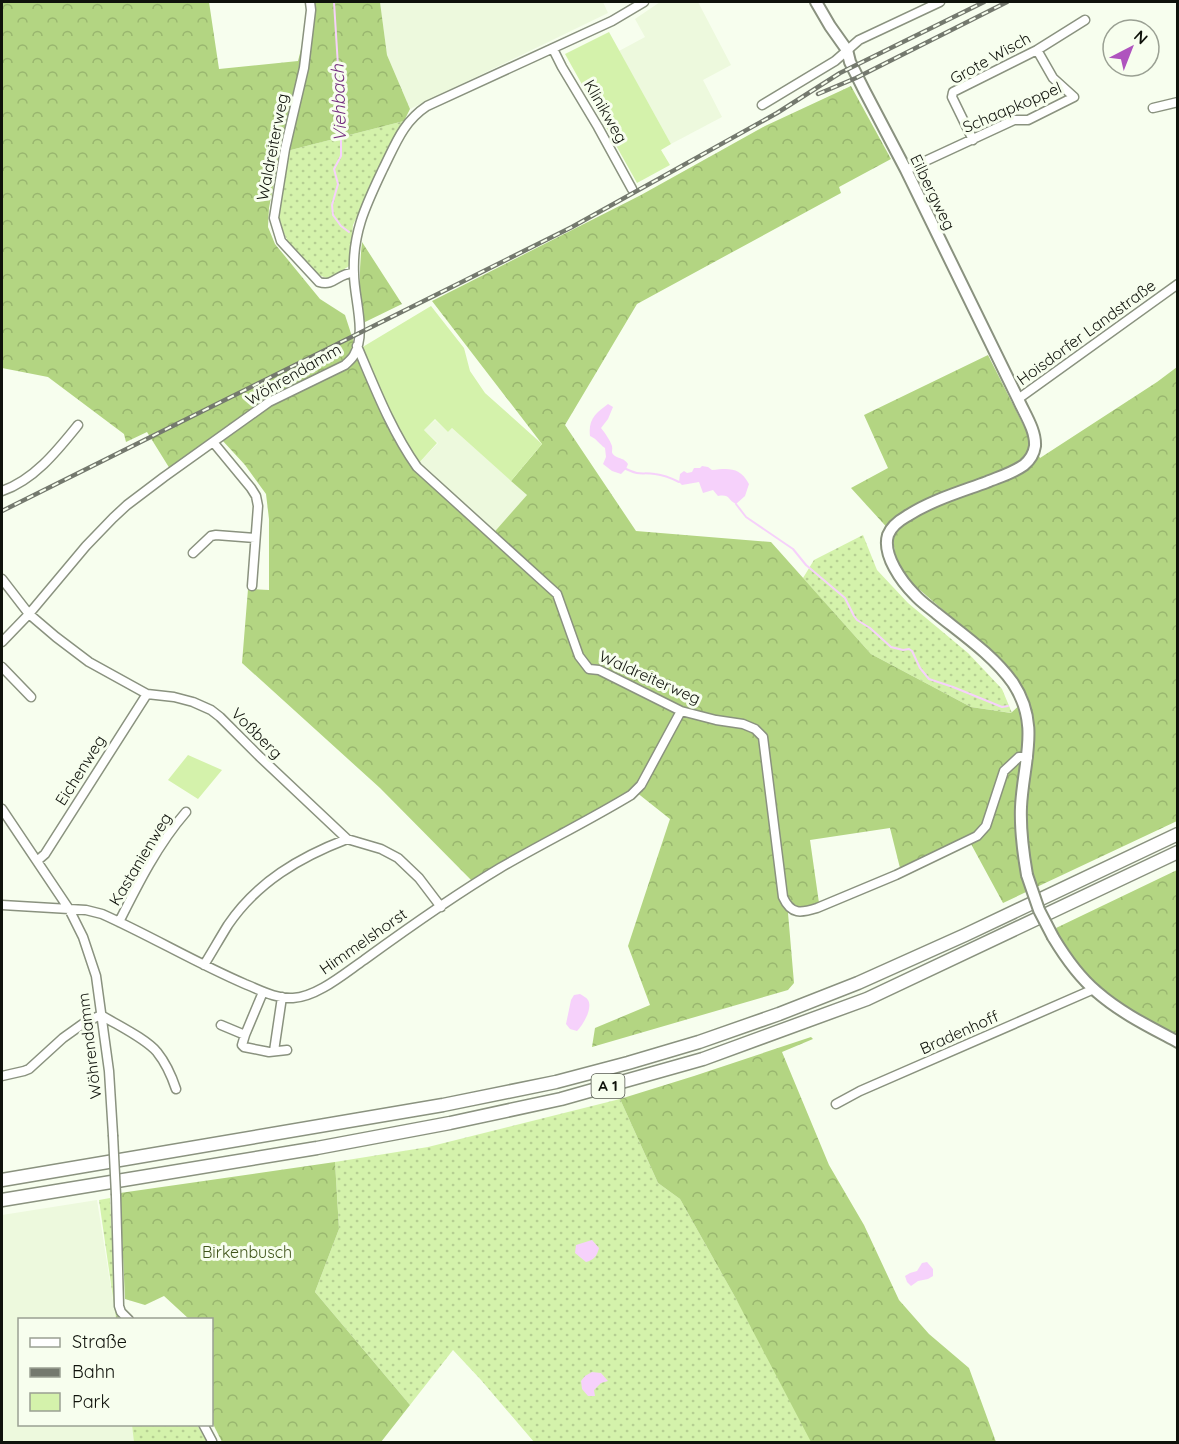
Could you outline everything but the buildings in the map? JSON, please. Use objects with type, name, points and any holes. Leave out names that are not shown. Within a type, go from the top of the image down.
[{"type":"highway","name":"A 1","points":[[2,1180],[443,1105],[556,1082],[638,1060],[739,1028],[858,983],[1178,834]]},
{"type":"highway","name":"A 1","points":[[2,1200],[317,1148],[450,1123],[561,1100],[703,1059],[867,999],[1178,852]]},
{"type":"main road","name":"Eilbergweg","points":[[816,2],[846,50],[1018,399]]},
{"type":"main road","name":"Hoisdorfer Landstraße","points":[[1018,399],[1033,435],[1035,446],[1030,458],[1011,473],[932,503],[902,519],[889,532],[887,546],[890,559],[896,571],[916,596],[1002,669],[1020,696],[1029,729],[1028,757],[1021,805],[1023,847],[1027,875],[1039,910],[1053,937],[1073,967],[1094,989],[1130,1015],[1178,1042]]},
{"type":"street","name":"Waldreiterweg","points":[[310,2],[304,68],[285,149],[274,218],[281,241],[319,282],[330,283],[345,273],[354,273]]},
{"type":"street","name":"Wöhrendamm","points":[[2,642],[113,518],[164,477],[269,402],[345,365],[354,356],[360,339],[354,273],[356,236],[364,210],[402,130],[413,117],[427,106],[612,21],[644,2]]},
{"type":"street","points":[[762,105],[835,61],[856,42],[936,2]]},
{"type":"street","name":"Grote Wisch","points":[[973,140],[952,97],[953,92],[1037,50],[1085,20]]},
{"type":"street","name":"Klinikweg","points":[[553,49],[632,189]]},
{"type":"street","name":"Schaapkoppel","points":[[906,170],[1014,120],[1028,120],[1074,97],[1053,78],[1037,50]]},
{"type":"street","points":[[1153,108],[1178,102]]},
{"type":"street","name":"Hoisdorfer Landstraße","points":[[1018,399],[1178,284]]},
{"type":"street","name":"Waldreiterweg","points":[[357,346],[402,446],[417,467],[557,594],[579,656],[590,669],[599,670],[681,711],[743,724],[755,729],[763,737],[783,897],[787,906],[795,911],[805,912],[817,908],[896,875],[977,836],[986,826],[1004,771],[1019,757],[1028,757]]},
{"type":"street","points":[[2,491],[12,488],[45,463],[78,425]]},
{"type":"street","points":[[213,442],[256,496],[258,506],[252,586]]},
{"type":"street","points":[[193,553],[211,536],[255,538]]},
{"type":"street","name":"Voßberg","points":[[2,579],[29,614],[89,662],[147,694],[174,697],[211,710],[347,839],[381,849],[398,858],[419,878],[441,907]]},
{"type":"street","points":[[2,667],[31,697]]},
{"type":"street","name":"Eichenweg","points":[[37,861],[45,854],[147,694]]},
{"type":"street","name":"Himmelshorst","points":[[2,905],[86,910],[102,914],[263,992],[293,998],[314,993],[500,868],[631,795],[641,784],[681,711]]},
{"type":"street","name":"Wöhrendamm","points":[[2,809],[69,909],[83,937],[96,976],[110,1071],[119,1306],[127,1318]]},
{"type":"street","name":"Kastanienweg","points":[[119,922],[168,834],[186,812]]},
{"type":"street","points":[[204,965],[235,915],[263,885],[304,858],[347,839]]},
{"type":"street","name":"Bradenhoff","points":[[836,1104],[860,1091],[1094,989]]},
{"type":"street","points":[[263,992],[242,1043],[244,1047],[269,1052],[287,1050]]},
{"type":"street","points":[[274,1051],[282,997]]},
{"type":"street","points":[[2,1076],[29,1069],[63,1038],[84,1023],[101,1015],[155,1050],[176,1089]]},
{"type":"street","points":[[221,1025],[245,1035]]},
{"type":"street","points":[[204,1426],[212,1442]]},
{"type":"shaded area","points":[[380,2],[603,2],[608,13],[410,109],[387,55]]},
{"type":"shaded area","points":[[660,2],[698,2],[731,65],[703,80],[722,117],[671,144],[619,51],[645,37],[635,19]]},
{"type":"shaded area","points":[[608,404],[613,407],[601,428],[612,446],[613,454],[628,464],[621,474],[603,464],[606,457],[605,448],[590,436],[590,425],[594,417]]},
{"type":"shaded area","points":[[435,420],[448,432],[452,428],[527,495],[494,533],[418,464],[438,443],[424,430]]},
{"type":"shaded area","points":[[702,466],[712,470],[734,470],[742,474],[749,484],[745,496],[736,504],[727,497],[718,496],[713,490],[703,493],[699,482],[682,485],[679,482],[680,474],[684,471],[692,472],[694,468]]},
{"type":"shaded area","points":[[580,994],[588,1000],[589,1007],[577,1031],[570,1029],[566,1024],[571,1000],[574,995]]},
{"type":"shaded area","points":[[97,1200],[116,1318],[18,1318],[18,1426],[132,1426],[135,1442],[2,1442],[2,1215]]},
{"type":"shaded area","points":[[592,1240],[599,1248],[595,1257],[586,1262],[575,1253],[576,1245]]},
{"type":"shaded area","points":[[927,1262],[933,1269],[933,1276],[911,1286],[905,1276],[917,1271],[922,1263]]},
{"type":"shaded area","points":[[592,1372],[601,1373],[608,1381],[601,1383],[594,1390],[595,1396],[588,1396],[582,1389],[581,1381]]},
{"type":"green space","points":[[2,2],[209,2],[219,69],[298,61],[311,10],[310,2],[380,2],[387,55],[410,109],[404,121],[287,151],[281,147],[269,208],[268,227],[275,244],[320,299],[345,315],[356,349],[400,447],[490,537],[527,495],[511,481],[542,444],[432,301],[641,195],[765,126],[851,86],[891,159],[839,187],[841,193],[637,304],[565,425],[636,531],[771,542],[871,654],[971,707],[1011,713],[1028,697],[1018,679],[1003,662],[913,584],[900,568],[892,533],[851,488],[888,468],[864,415],[988,355],[1040,458],[1177,367],[1177,821],[1003,903],[971,844],[901,872],[890,828],[810,840],[819,903],[788,913],[794,983],[788,990],[592,1047],[595,1028],[650,1005],[628,946],[670,819],[636,792],[474,883],[380,788],[242,663],[248,589],[269,590],[269,519],[266,494],[245,465],[222,440],[170,469],[147,432],[126,442],[124,434],[48,377],[2,368]]},
{"type":"green space","points":[[609,32],[671,144],[661,150],[670,165],[637,183],[565,54]]},
{"type":"green space","points":[[404,121],[353,225],[349,266],[331,280],[319,275],[287,240],[277,218],[287,151]]},
{"type":"green space","points":[[362,242],[402,304],[363,323],[360,283]]},
{"type":"green space","points":[[431,306],[464,348],[470,371],[485,393],[542,444],[511,481],[452,428],[448,432],[435,419],[424,430],[437,443],[418,464],[402,438],[361,348]]},
{"type":"green space","points":[[863,535],[877,570],[908,603],[968,653],[1002,689],[1012,713],[971,707],[871,654],[803,578],[814,560]]},
{"type":"green space","points":[[188,755],[222,770],[198,799],[168,780]]},
{"type":"green space","points":[[1177,870],[1177,1037],[1132,1012],[1089,979],[1059,936],[1056,928]]},
{"type":"green space","points":[[811,1037],[813,1039],[782,1052],[829,1165],[864,1225],[899,1300],[929,1334],[969,1368],[996,1442],[811,1442],[735,1297],[680,1199],[658,1183],[620,1099]]},
{"type":"green space","points":[[620,1099],[658,1183],[680,1199],[748,1320],[812,1442],[534,1442],[453,1350],[410,1405],[315,1292],[339,1229],[335,1162],[428,1147]]},
{"type":"green space","name":"Birkenbusch","points":[[335,1162],[339,1229],[315,1292],[410,1405],[381,1442],[222,1442],[213,1424],[213,1318],[188,1318],[164,1296],[145,1305],[125,1299],[120,1193]]},
{"type":"green space","points":[[110,1198],[116,1307],[122,1318],[116,1318],[99,1200]]},
{"type":"green space","points":[[132,1426],[198,1426],[207,1442],[134,1442]]},
{"type":"waterway","name":"Viehbach","points":[[334,2],[341,156],[334,169],[338,184],[332,205],[333,215],[349,232]]},
{"type":"waterway","points":[[626,469],[638,473],[661,475],[679,482]]},
{"type":"waterway","points":[[736,504],[746,517],[793,549],[806,565],[845,598],[857,620],[870,628],[891,647],[912,651],[920,668],[929,679],[1002,707],[1008,706]]},
{"type":"railway","points":[[2,511],[572,227],[777,113],[840,73],[984,2]]},
{"type":"railway","points":[[818,94],[856,78],[1007,2]]}]
